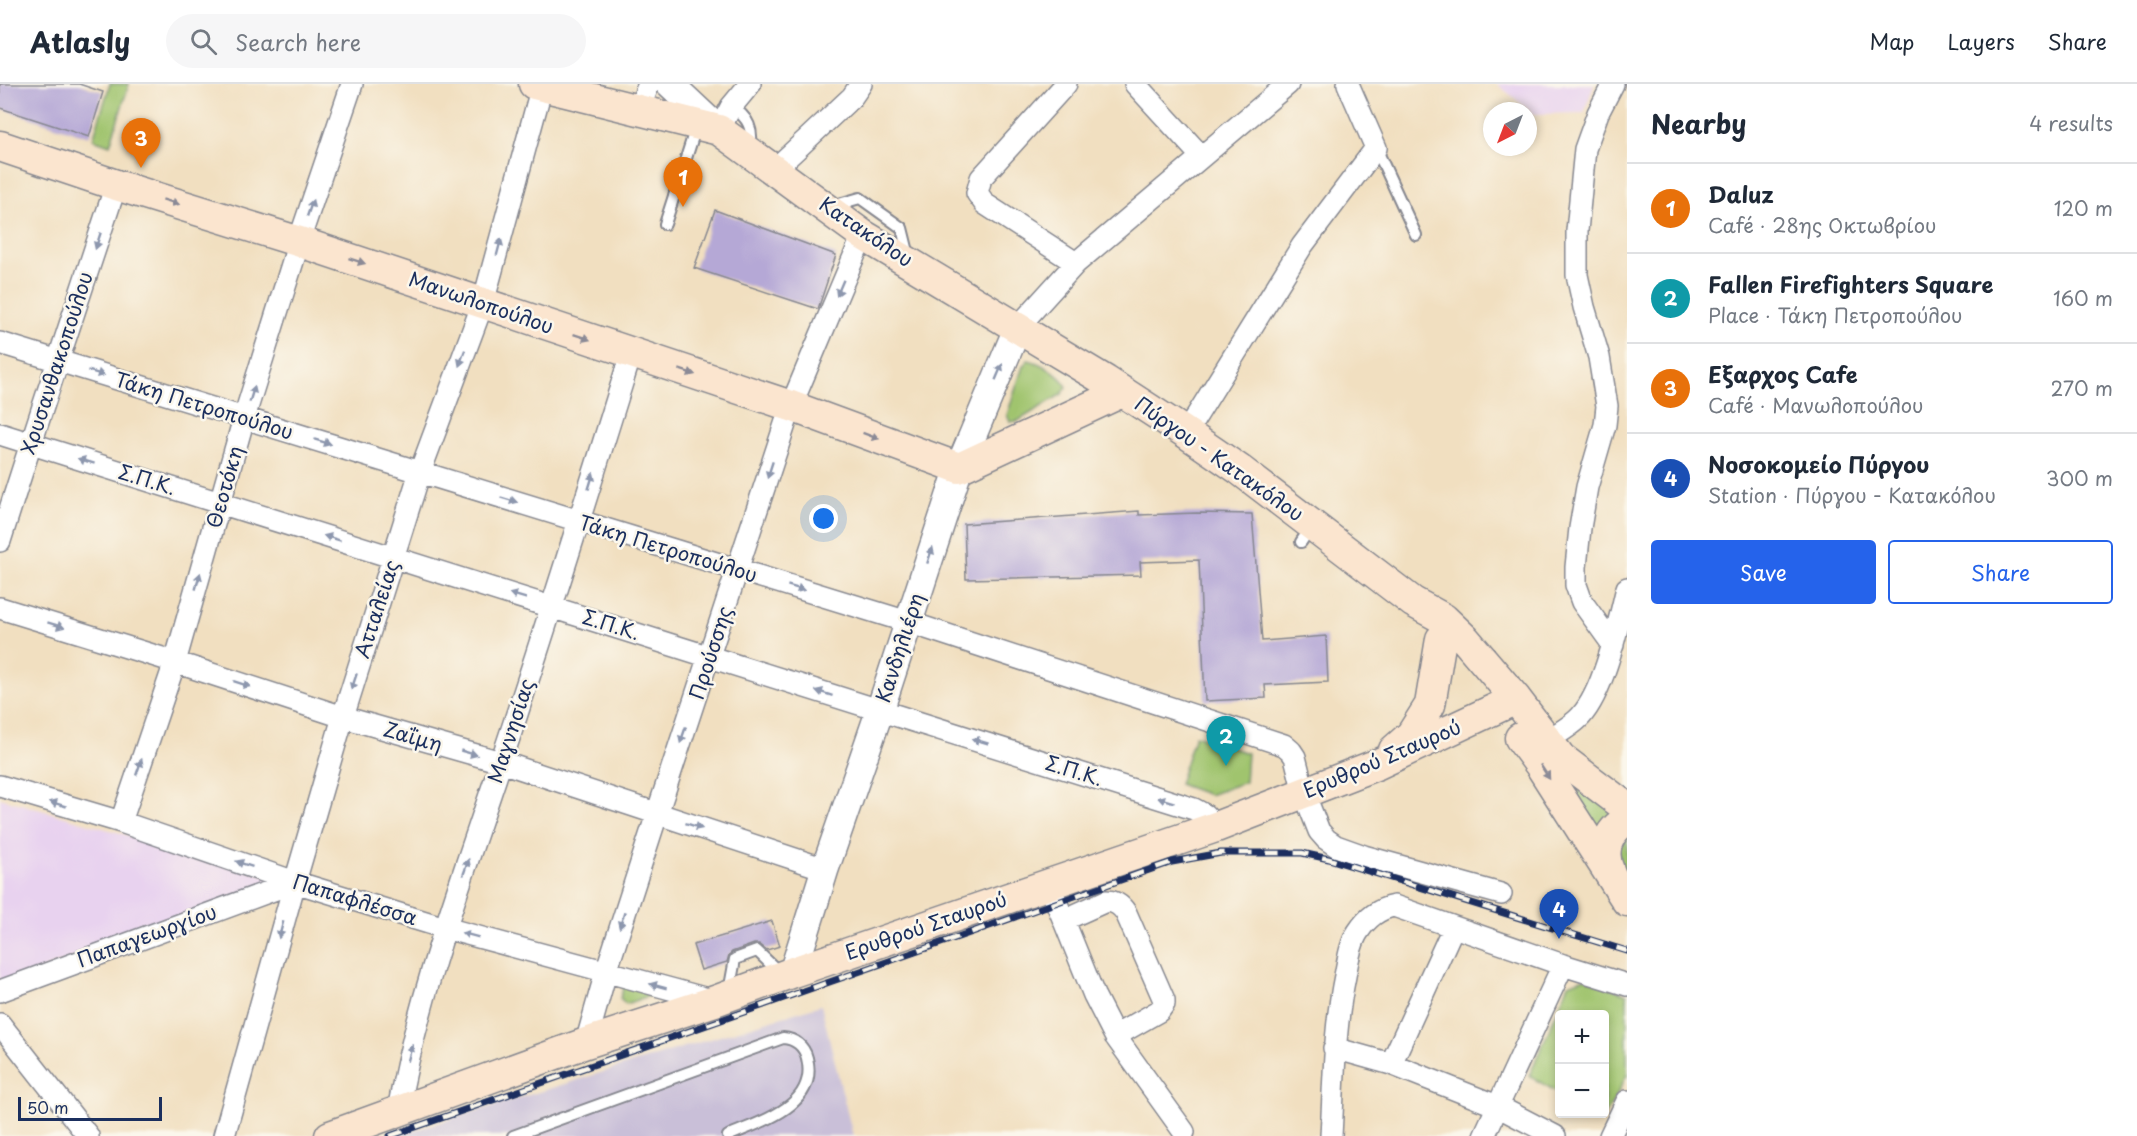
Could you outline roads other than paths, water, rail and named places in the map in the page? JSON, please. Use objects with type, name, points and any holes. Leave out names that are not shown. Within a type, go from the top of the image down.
[{"type":"main road","points":[[538,85],[638,111],[716,120]]},
{"type":"main road","name":"Κατακόλου","points":[[716,120],[749,150],[863,235],[1018,327]]},
{"type":"main road","name":"Μανωλοπούλου","points":[[0,146],[300,242],[791,406],[959,468]]},
{"type":"main road","name":"Πύργου - Κατακόλου","points":[[1018,327],[1186,433],[1240,470],[1307,533],[1444,620],[1465,639],[1507,703],[1540,765],[1619,883],[1627,901]]},
{"type":"main road","points":[[959,468],[1122,392]]},
{"type":"main road","name":"Πύργου - Κατακόλου","points":[[1413,602],[1441,639],[1561,758],[1627,808]]},
{"type":"main road","points":[[1378,764],[1411,735],[1430,705],[1441,639]]},
{"type":"main road","name":"Ερυθρού Σταυρού","points":[[330,1136],[586,1043],[1216,827],[1378,764],[1507,703]]},
{"type":"main road","name":"Πύργου - Κατακόλου","points":[[1619,883],[1606,864],[1605,851],[1608,839],[1615,828],[1627,820]]},
{"type":"street","name":"Θεοτόκη","points":[[121,822],[175,662],[244,418],[352,84]]},
{"type":"street","points":[[638,111],[650,84]]},
{"type":"street","points":[[670,84],[716,120],[750,84]]},
{"type":"street","points":[[775,169],[852,97],[861,84]]},
{"type":"street","points":[[1135,84],[1201,156]]},
{"type":"street","points":[[1018,327],[1076,263],[1288,84]]},
{"type":"street","points":[[1186,433],[1302,246],[1376,148],[1348,84]]},
{"type":"street","points":[[1613,84],[1598,113],[1585,150],[1577,231],[1577,274],[1599,357],[1607,406],[1605,425],[1587,487],[1576,567],[1576,585],[1582,602],[1613,645]]},
{"type":"street","name":"Ατταλείας","points":[[224,1136],[343,717],[420,472],[483,303],[538,85]]},
{"type":"street","points":[[1058,87],[981,178],[977,193],[985,204],[1076,263]]},
{"type":"street","name":"Χρυσανθακοπούλου","points":[[0,541],[30,443],[116,185]]},
{"type":"street","name":"Προύσσης","points":[[586,1043],[606,972],[791,406],[863,235]]},
{"type":"street","name":"Κανδηλιέρη","points":[[788,974],[880,710],[959,468],[1018,327]]},
{"type":"street","name":"Τάκη Πετροπούλου","points":[[0,343],[908,622],[1284,746],[1295,757],[1304,793],[1319,831],[1336,846],[1411,870],[1501,894]]},
{"type":"street","name":"Μαγνησίας","points":[[398,1110],[404,1077],[445,928],[552,607],[631,354]]},
{"type":"street","name":"Σ.Π.Κ.","points":[[0,434],[1194,808],[1205,815],[1216,827]]},
{"type":"street","points":[[1546,741],[1581,717],[1593,698],[1613,645],[1627,588]]},
{"type":"street","name":"Ζαΐμη","points":[[0,608],[343,717],[501,762],[825,869]]},
{"type":"street","name":"Παπαφλέσσα","points":[[0,786],[121,822],[295,882],[445,928],[606,972],[721,998]]},
{"type":"street","name":"Παπαγεωργίου","points":[[0,991],[295,882]]},
{"type":"street","points":[[1049,884],[1094,995],[1115,1036],[1184,1132]]},
{"type":"street","points":[[1064,920],[1112,901],[1126,913],[1164,1004],[1159,1011],[1115,1036]]},
{"type":"street","points":[[1331,1136],[1338,1006],[1349,952],[1357,933],[1372,915],[1383,908],[1394,906],[1453,928],[1627,985]]},
{"type":"street","points":[[1390,1064],[1453,928]]},
{"type":"street","points":[[1484,1136],[1563,965]]},
{"type":"street","points":[[0,1024],[88,1136]]},
{"type":"street","points":[[1335,1048],[1390,1064],[1497,1106],[1555,1136]]},
{"type":"street","points":[[1610,1136],[1627,1101]]},
{"type":"lane","points":[[665,224],[716,120]]},
{"type":"lane","points":[[1376,148],[1416,235]]},
{"type":"lane","points":[[827,208],[860,198],[902,228],[910,262]]},
{"type":"lane","points":[[513,1136],[783,1038],[798,1043],[806,1056],[808,1070],[803,1092],[782,1112],[728,1136]]},
{"type":"railway","points":[[390,1136],[1172,862],[1221,853],[1302,853],[1329,859],[1627,951]]},
{"type":"place","name":"Εξαρχος Cafe","points":[[141,168]]},
{"type":"place","name":"Daluz","points":[[683,207]]},
{"type":"place","name":"Fallen Firefighters Square","points":[[1226,766]]},
{"type":"place","name":"Νοσοκομείο Πύργου","points":[[1559,939]]}]
